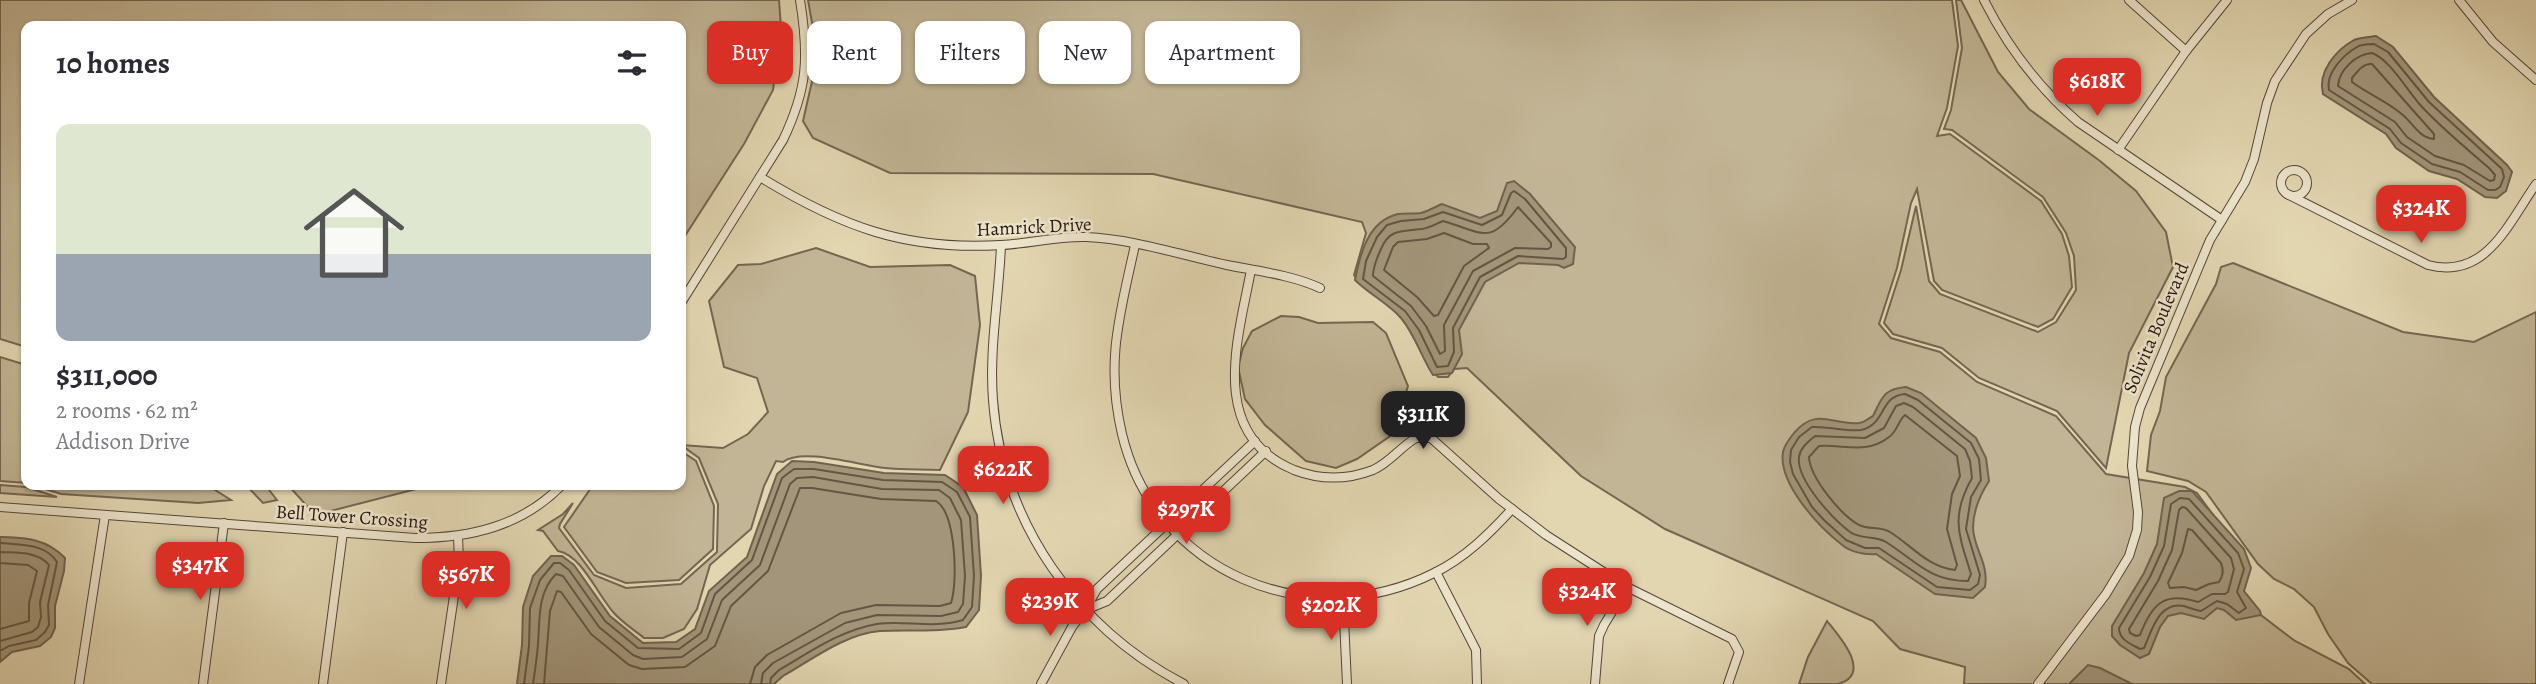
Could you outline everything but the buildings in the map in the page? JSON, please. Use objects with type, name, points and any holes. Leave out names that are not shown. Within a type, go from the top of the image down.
[{"type":"street","points":[[686,295],[760,177],[793,118],[803,85],[806,38],[800,0]]},
{"type":"street","points":[[1984,0],[2010,47],[2041,87],[2078,122],[2222,220]]},
{"type":"street","points":[[2129,0],[2186,51]]},
{"type":"street","points":[[2118,150],[2186,51],[2227,0]]},
{"type":"street","name":"Solivita Boulevard","points":[[2038,684],[2106,594],[2129,555],[2137,530],[2138,512],[2132,466],[2135,427],[2140,408],[2210,240],[2245,182],[2275,81],[2306,34],[2328,14],[2351,0]]},
{"type":"street","points":[[2459,0],[2493,42],[2536,80]]},
{"type":"street","name":"Hamrick Drive","points":[[760,177],[822,213],[880,234],[937,244],[1001,245],[1071,237],[1114,240],[1307,282],[1320,288]]},
{"type":"street","points":[[2287,194],[2428,265],[2446,270],[2481,258],[2492,248],[2536,184]]},
{"type":"street","points":[[1001,245],[992,357],[993,401],[1000,444],[1017,503],[1034,539],[1060,580],[1085,610],[1142,660],[1184,684]]},
{"type":"street","points":[[1135,245],[1114,341],[1114,389],[1129,459],[1155,510],[1166,525],[1221,567],[1260,586],[1303,596],[1343,598],[1386,591],[1436,572],[1482,540],[1512,509]]},
{"type":"street","points":[[1251,270],[1233,374],[1238,408],[1255,441],[1266,451],[1280,463],[1300,472],[1322,477],[1344,477],[1385,464],[1416,438],[1434,440],[1512,509],[1546,535],[1627,587],[1736,642],[1739,656],[1728,684]]},
{"type":"street","points":[[1041,684],[1072,626],[1097,589],[1255,441]]},
{"type":"street","points":[[1085,610],[1107,601],[1266,451]]},
{"type":"street","name":"Bell Tower Crossing","points":[[0,507],[415,538],[458,536],[485,531],[536,507],[556,490]]},
{"type":"street","points":[[79,684],[105,515]]},
{"type":"street","points":[[203,684],[225,523]]},
{"type":"street","points":[[323,684],[343,532]]},
{"type":"street","points":[[441,684],[459,562],[458,536]]},
{"type":"street","points":[[1436,572],[1476,650],[1476,684]]},
{"type":"street","points":[[1594,684],[1599,636],[1627,587]]},
{"type":"street","points":[[1343,598],[1347,684]]},
{"type":"shaded area","points":[[0,0],[779,0],[780,21],[707,21],[707,84],[774,84],[744,144],[686,234],[686,21],[21,21],[21,345],[0,339]]},
{"type":"shaded area","points":[[808,0],[1952,0],[1958,46],[1947,108],[1937,136],[1950,134],[2041,201],[2062,234],[2069,256],[2072,287],[2053,319],[2038,327],[1942,290],[1934,281],[1917,189],[1911,203],[1897,268],[1879,324],[1891,338],[1940,352],[1977,382],[2056,416],[2106,474],[2185,487],[2197,493],[2236,546],[2236,596],[2295,641],[2349,669],[2365,684],[1964,684],[1965,667],[1900,649],[1873,621],[1665,529],[1581,476],[1467,368],[1454,369],[1448,377],[1438,377],[1404,321],[1388,304],[1365,288],[1354,275],[1366,233],[1362,222],[1153,174],[890,173],[813,138],[803,121],[811,84],[901,84],[901,21],[812,21]]},
{"type":"shaded area","points":[[1956,0],[1961,0],[1998,72],[2029,109],[2136,191],[2166,232],[2173,267],[2129,353],[2106,468],[2057,411],[1979,378],[1942,348],[1893,334],[1884,323],[1901,270],[1916,206],[1929,281],[1940,294],[2038,332],[2056,322],[2076,290],[2074,256],[2066,233],[2043,197],[1952,130],[1944,129],[1951,110],[1962,48]]},
{"type":"shaded area","points":[[816,248],[870,267],[950,265],[975,276],[980,325],[968,412],[940,470],[885,468],[804,456],[783,462],[776,461],[764,486],[751,529],[710,565],[697,609],[684,629],[663,638],[644,638],[614,613],[575,560],[558,551],[543,531],[538,530],[563,514],[573,503],[559,528],[594,575],[626,588],[681,584],[717,552],[718,504],[699,458],[686,449],[686,445],[723,448],[748,434],[768,412],[757,378],[724,367],[709,301],[738,265],[761,264]]},
{"type":"shaded area","points":[[2233,263],[2403,332],[2474,342],[2536,312],[2536,684],[2372,684],[2348,663],[2314,607],[2294,589],[2274,579],[2258,564],[2206,492],[2188,481],[2147,471],[2151,435],[2160,411],[2166,377],[2216,284],[2221,267]]},
{"type":"shaded area","points":[[1281,316],[1299,317],[1318,323],[1373,322],[1386,333],[1408,386],[1393,434],[1357,459],[1336,468],[1306,461],[1265,425],[1245,399],[1238,367],[1243,348],[1252,331]]},
{"type":"shaded area","points":[[0,357],[21,363],[21,483],[0,481]]},
{"type":"shaded area","points":[[686,454],[696,461],[714,506],[713,549],[679,580],[626,583],[597,572],[564,527],[590,490],[686,490]]},
{"type":"shaded area","points":[[0,485],[21,487],[21,490],[35,490],[57,497],[0,493]]},
{"type":"shaded area","points":[[49,490],[215,490],[231,500],[198,503],[61,494]]},
{"type":"shaded area","points":[[251,490],[269,490],[277,500],[263,503]]},
{"type":"shaded area","points":[[292,490],[412,490],[315,515]]},
{"type":"shaded area","points":[[1827,621],[1845,644],[1853,663],[1853,672],[1848,679],[1838,684],[1799,684],[1808,657]]},
{"type":"water","points":[[2376,36],[2393,47],[2434,97],[2507,165],[2512,172],[2506,191],[2497,198],[2485,197],[2457,179],[2429,171],[2396,148],[2386,134],[2323,94],[2325,70],[2335,56],[2354,40]]},
{"type":"water","points":[[1514,181],[1530,194],[1575,247],[1573,264],[1564,268],[1558,265],[1519,263],[1485,282],[1459,330],[1462,354],[1452,373],[1433,375],[1401,318],[1355,280],[1367,240],[1379,224],[1388,218],[1398,214],[1421,213],[1442,204],[1480,218],[1497,211],[1507,183]]},
{"type":"water","points":[[1906,387],[1921,393],[1976,438],[1986,458],[1989,481],[1978,503],[1973,528],[1986,578],[1985,587],[1973,598],[1935,594],[1876,554],[1857,552],[1845,547],[1801,503],[1787,477],[1783,464],[1784,450],[1792,435],[1802,425],[1818,419],[1862,422],[1873,416],[1881,399],[1888,392]]},
{"type":"water","points":[[792,461],[884,473],[945,475],[963,487],[977,515],[981,576],[979,610],[966,627],[867,633],[830,648],[774,684],[517,684],[523,607],[533,576],[551,556],[562,556],[574,565],[610,616],[643,643],[676,642],[695,629],[709,591],[747,557],[777,474]]},
{"type":"water","points":[[2179,491],[2192,491],[2244,549],[2251,568],[2244,591],[2261,615],[2236,620],[2217,608],[2204,619],[2181,613],[2168,616],[2160,627],[2149,654],[2140,658],[2120,645],[2112,636],[2112,626],[2144,573],[2157,544],[2164,498]]},
{"type":"water","points":[[0,537],[43,543],[65,558],[55,606],[55,628],[51,637],[40,646],[12,652],[0,662]]},
{"type":"water","points":[[2088,665],[2100,668],[2132,684],[2069,684]]}]
